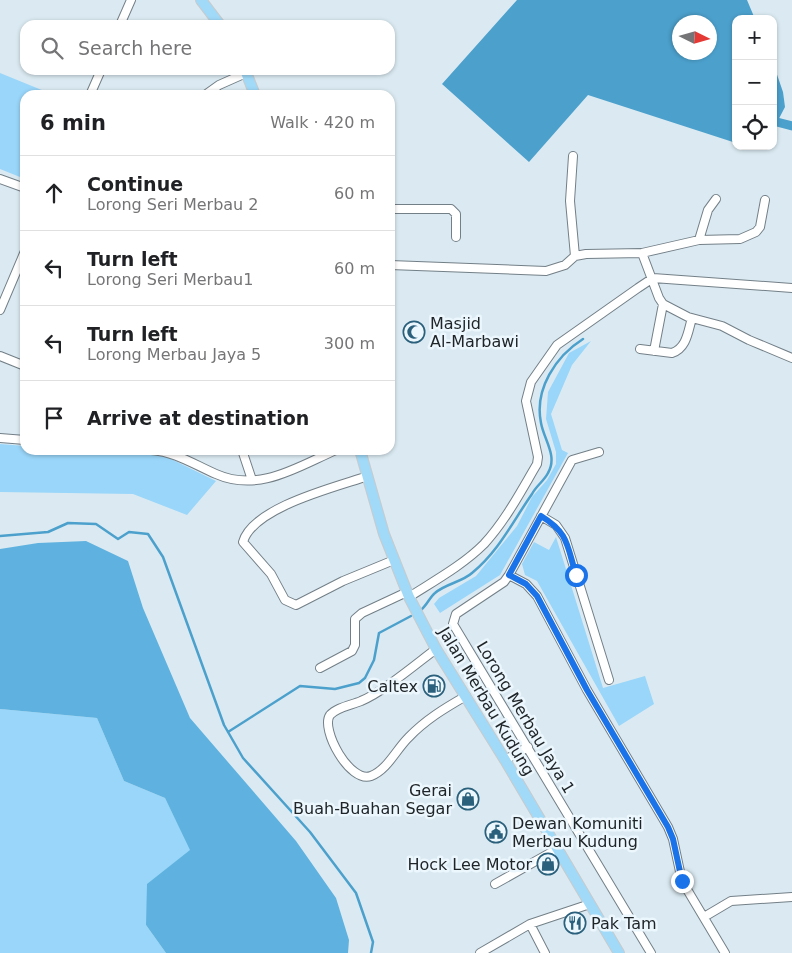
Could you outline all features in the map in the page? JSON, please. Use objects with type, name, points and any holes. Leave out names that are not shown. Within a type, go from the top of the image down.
[{"type":"main road","points":[[201,0],[216,20]]},
{"type":"main road","points":[[247,75],[253,90]]},
{"type":"main road","name":"Jalan Merbau Kudung","points":[[362,455],[394,560],[408,595],[436,649],[505,760],[619,953]]},
{"type":"street","points":[[122,20],[131,0]]},
{"type":"street","points":[[92,90],[99,75]]},
{"type":"street","points":[[212,90],[240,75]]},
{"type":"street","points":[[573,156],[570,201],[575,256]]},
{"type":"street","points":[[0,178],[20,186]]},
{"type":"street","points":[[699,240],[708,210],[716,199]]},
{"type":"street","points":[[395,266],[554,270],[565,265],[575,256],[596,253],[642,253],[699,240],[740,238],[756,232],[762,220],[765,200]]},
{"type":"street","points":[[395,209],[451,209],[456,214],[456,238]]},
{"type":"street","points":[[642,253],[663,304],[692,318],[722,326],[748,340],[792,358]]},
{"type":"street","points":[[0,310],[20,262]]},
{"type":"street","points":[[320,668],[352,651],[355,645],[355,620],[362,613],[408,595],[458,565],[484,544],[508,514],[538,460],[528,418],[526,395],[531,382],[556,345],[653,278],[792,288]]},
{"type":"street","points":[[654,350],[663,304]]},
{"type":"street","points":[[640,349],[672,353],[681,349],[692,318]]},
{"type":"street","points":[[0,356],[20,364]]},
{"type":"street","points":[[0,438],[20,440]]},
{"type":"street","points":[[599,452],[572,460],[509,575],[526,584],[537,596],[587,690],[668,827],[673,839],[682,881],[725,953]]},
{"type":"street","points":[[178,455],[224,477],[252,480],[266,480],[286,474],[324,455]]},
{"type":"street","points":[[244,455],[252,480]]},
{"type":"street","points":[[368,476],[305,498],[264,516],[245,535],[243,542],[271,574],[285,600],[296,605],[343,581],[394,560]]},
{"type":"street","points":[[541,516],[556,525],[565,538],[609,680]]},
{"type":"street","name":"Lorong Merbau Jaya 1","points":[[509,575],[504,582],[456,614],[453,624],[651,953]]},
{"type":"street","points":[[436,649],[365,700],[342,708],[330,716],[328,721],[329,734],[350,771],[357,775],[371,776],[382,768],[408,738],[432,716],[466,696]]},
{"type":"street","points":[[505,760],[528,747]]},
{"type":"street","points":[[495,884],[557,849]]},
{"type":"street","points":[[704,916],[731,901],[792,897]]},
{"type":"street","points":[[480,953],[530,924],[590,904]]},
{"type":"street","points":[[530,924],[545,953]]},
{"type":"shaded area","points":[[517,0],[747,0],[753,15],[732,15],[732,142],[588,95],[529,162],[442,84]]},
{"type":"shaded area","points":[[0,73],[42,90],[20,90],[20,177],[0,169]]},
{"type":"shaded area","points":[[777,75],[783,92],[785,107],[777,122]]},
{"type":"shaded area","points":[[591,341],[572,365],[551,414],[562,450],[568,453],[500,575],[440,613],[434,604],[439,598],[476,576],[517,526],[532,497],[547,480],[556,464],[556,452],[546,419],[548,392],[569,353]]},
{"type":"shaded area","points":[[0,444],[20,446],[20,455],[165,456],[216,481],[187,515],[133,494],[0,492]]},
{"type":"shaded area","points":[[556,537],[603,688],[645,676],[654,704],[619,726],[537,581],[525,575],[522,564],[534,542],[549,550]]},
{"type":"shaded area","points":[[86,541],[128,561],[143,608],[190,718],[296,841],[336,898],[349,940],[348,953],[166,953],[146,925],[147,884],[190,850],[165,798],[124,781],[97,718],[0,709],[0,549],[38,543]]},
{"type":"shaded area","points":[[0,709],[97,718],[124,781],[165,798],[191,850],[146,925],[166,953],[0,953]]},
{"type":"waterway","points":[[777,122],[792,126]]},
{"type":"waterway","points":[[421,610],[439,590],[468,576],[482,564],[498,545],[546,476],[551,467],[552,460],[541,423],[540,410],[544,386],[556,364],[573,346],[583,339]]},
{"type":"waterway","points":[[0,536],[48,532],[68,523],[96,524],[118,539],[129,532],[148,534],[163,557],[224,725],[243,758],[310,832],[356,893],[373,942],[371,953]]},
{"type":"waterway","points":[[228,732],[300,686],[335,689],[359,683],[365,678],[374,660],[379,633],[411,616]]},
{"type":"place","name":"Masjid Al-Marbawi","points":[[414,332]]},
{"type":"place","name":"Caltex","points":[[434,686]]},
{"type":"place","name":"Gerai Buah-Buahan Segar","points":[[468,799]]},
{"type":"place","name":"Dewan Komuniti Merbau Kudung","points":[[496,832]]},
{"type":"place","name":"Hock Lee Motor","points":[[548,864]]},
{"type":"place","name":"Pak Tam","points":[[575,923]]},
{"type":"route","points":[[576,575],[563,532],[556,525],[541,516],[509,575],[526,584],[537,596],[587,690],[668,827],[680,864],[682,881]]}]
